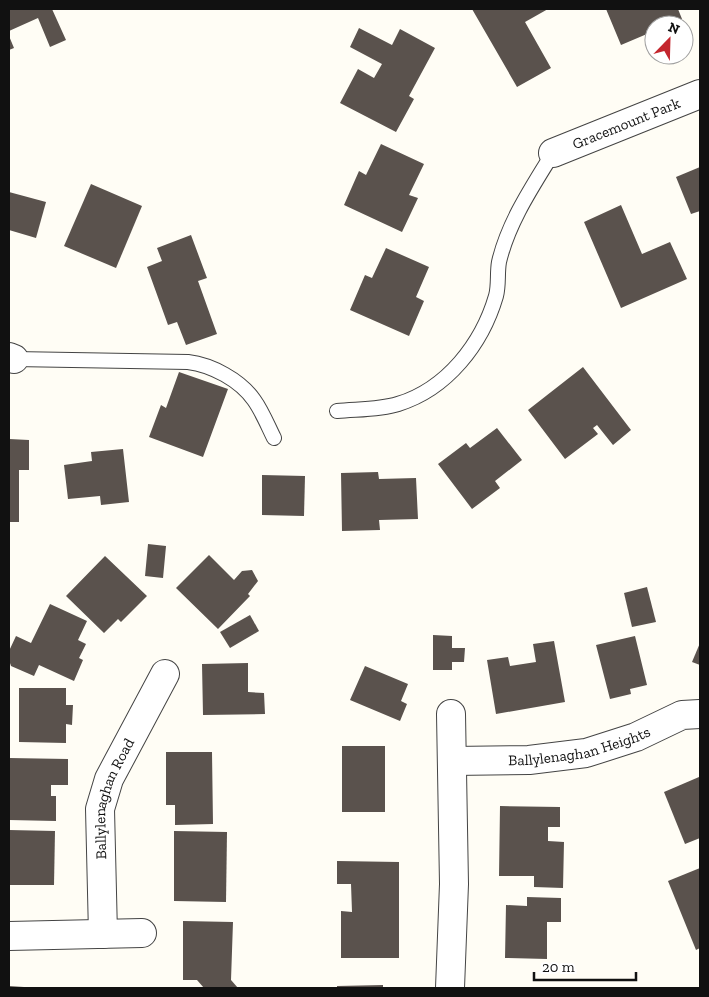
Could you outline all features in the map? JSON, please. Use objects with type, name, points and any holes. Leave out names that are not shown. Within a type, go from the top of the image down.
[{"type":"street","name":"Gracemount Park","points":[[553,153],[700,94]]},
{"type":"street","name":"Ballylenaghan Road","points":[[103,934],[100,809],[109,779],[164,674]]},
{"type":"street","points":[[450,988],[454,884],[451,714]]},
{"type":"street","name":"Ballylenaghan Heights","points":[[452,761],[529,760],[586,753],[636,737],[682,715],[700,714]]},
{"type":"street","points":[[9,936],[142,933]]},
{"type":"lane","points":[[337,411],[396,405],[422,394],[463,361],[478,340],[497,294],[499,263],[510,230],[553,153]]},
{"type":"lane","points":[[12,358],[206,364],[232,380],[254,399],[274,438]]},
{"type":"building","points":[[9,9],[52,9],[66,40],[50,47],[38,18],[9,31]]},
{"type":"building","points":[[472,9],[548,9],[525,22],[551,68],[517,87]]},
{"type":"building","points":[[606,9],[678,9],[680,15],[644,15],[644,35],[621,45]]},
{"type":"building","points":[[359,28],[392,45],[400,29],[435,48],[409,96],[414,99],[396,132],[340,103],[358,69],[374,78],[382,64],[350,47]]},
{"type":"building","points":[[9,36],[14,48],[9,50]]},
{"type":"building","points":[[381,144],[424,164],[409,195],[418,198],[402,232],[344,205],[359,171],[366,175]]},
{"type":"building","points":[[700,167],[700,211],[691,214],[676,177]]},
{"type":"building","points":[[91,184],[142,206],[116,268],[64,246]]},
{"type":"building","points":[[9,192],[46,202],[36,238],[9,230]]},
{"type":"building","points":[[621,205],[642,254],[670,242],[687,279],[621,308],[584,222]]},
{"type":"building","points":[[191,235],[207,278],[198,281],[217,334],[186,345],[177,322],[168,325],[147,267],[162,261],[157,248]]},
{"type":"building","points":[[386,248],[429,267],[416,297],[424,301],[409,336],[350,310],[365,275],[372,278]]},
{"type":"building","points":[[583,367],[631,430],[613,445],[597,425],[593,428],[598,434],[565,459],[528,410]]},
{"type":"building","points":[[179,372],[228,389],[203,457],[149,437],[161,405],[166,408]]},
{"type":"building","points":[[497,428],[522,460],[495,481],[500,488],[472,509],[438,464],[466,443],[470,448]]},
{"type":"building","points":[[9,439],[29,440],[29,470],[19,470],[19,522],[9,522]]},
{"type":"building","points":[[123,449],[129,502],[101,505],[100,496],[68,499],[64,465],[92,461],[91,452]]},
{"type":"building","points":[[378,472],[379,479],[416,478],[418,519],[379,520],[380,530],[342,531],[341,473]]},
{"type":"building","points":[[262,475],[305,476],[304,516],[262,515]]},
{"type":"building","points":[[148,544],[166,546],[163,578],[145,576]]},
{"type":"building","points":[[209,555],[234,580],[242,571],[252,570],[258,581],[248,594],[250,596],[218,629],[176,588]]},
{"type":"building","points":[[105,556],[147,596],[121,622],[118,619],[104,633],[66,596]]},
{"type":"building","points":[[647,587],[656,622],[632,627],[624,593]]},
{"type":"building","points":[[50,604],[87,621],[78,640],[86,644],[79,658],[83,660],[74,681],[39,665],[34,676],[11,666],[9,660],[9,651],[16,636],[31,643]]},
{"type":"building","points":[[250,615],[259,631],[230,648],[220,632]]},
{"type":"building","points":[[433,635],[452,636],[452,648],[465,648],[464,662],[452,662],[452,670],[433,670]]},
{"type":"building","points":[[635,636],[647,685],[630,689],[631,694],[610,699],[596,645]]},
{"type":"building","points":[[554,641],[565,702],[496,714],[487,660],[508,657],[510,666],[536,662],[533,644]]},
{"type":"building","points":[[700,643],[700,665],[692,662]]},
{"type":"building","points":[[248,663],[248,692],[264,693],[265,714],[203,715],[202,664]]},
{"type":"building","points":[[365,666],[408,684],[401,701],[407,704],[400,721],[350,700]]},
{"type":"building","points":[[19,688],[66,688],[66,705],[73,705],[72,725],[66,724],[66,743],[19,742]]},
{"type":"building","points":[[342,746],[385,746],[385,812],[342,812]]},
{"type":"building","points":[[166,752],[212,752],[213,824],[175,825],[175,805],[166,805]]},
{"type":"building","points":[[9,758],[68,759],[68,785],[51,785],[51,796],[56,796],[56,821],[9,820]]},
{"type":"building","points":[[699,777],[700,838],[685,844],[664,792]]},
{"type":"building","points":[[500,806],[560,807],[560,827],[548,827],[548,841],[564,842],[563,888],[534,887],[534,876],[499,876]]},
{"type":"building","points":[[9,830],[55,831],[54,885],[9,885]]},
{"type":"building","points":[[174,831],[227,832],[226,902],[174,901]]},
{"type":"building","points":[[337,861],[399,862],[399,958],[341,958],[341,911],[352,912],[351,884],[337,884]]},
{"type":"building","points":[[700,868],[700,948],[696,950],[668,881]]},
{"type":"building","points":[[527,897],[561,898],[561,922],[547,922],[547,959],[505,958],[506,905],[527,906]]},
{"type":"building","points":[[183,921],[233,922],[231,980],[238,988],[204,988],[197,980],[183,980]]},
{"type":"building","points":[[383,985],[383,988],[337,988],[337,986]]},
{"type":"building","points":[[9,986],[24,987],[24,988],[9,988]]}]
